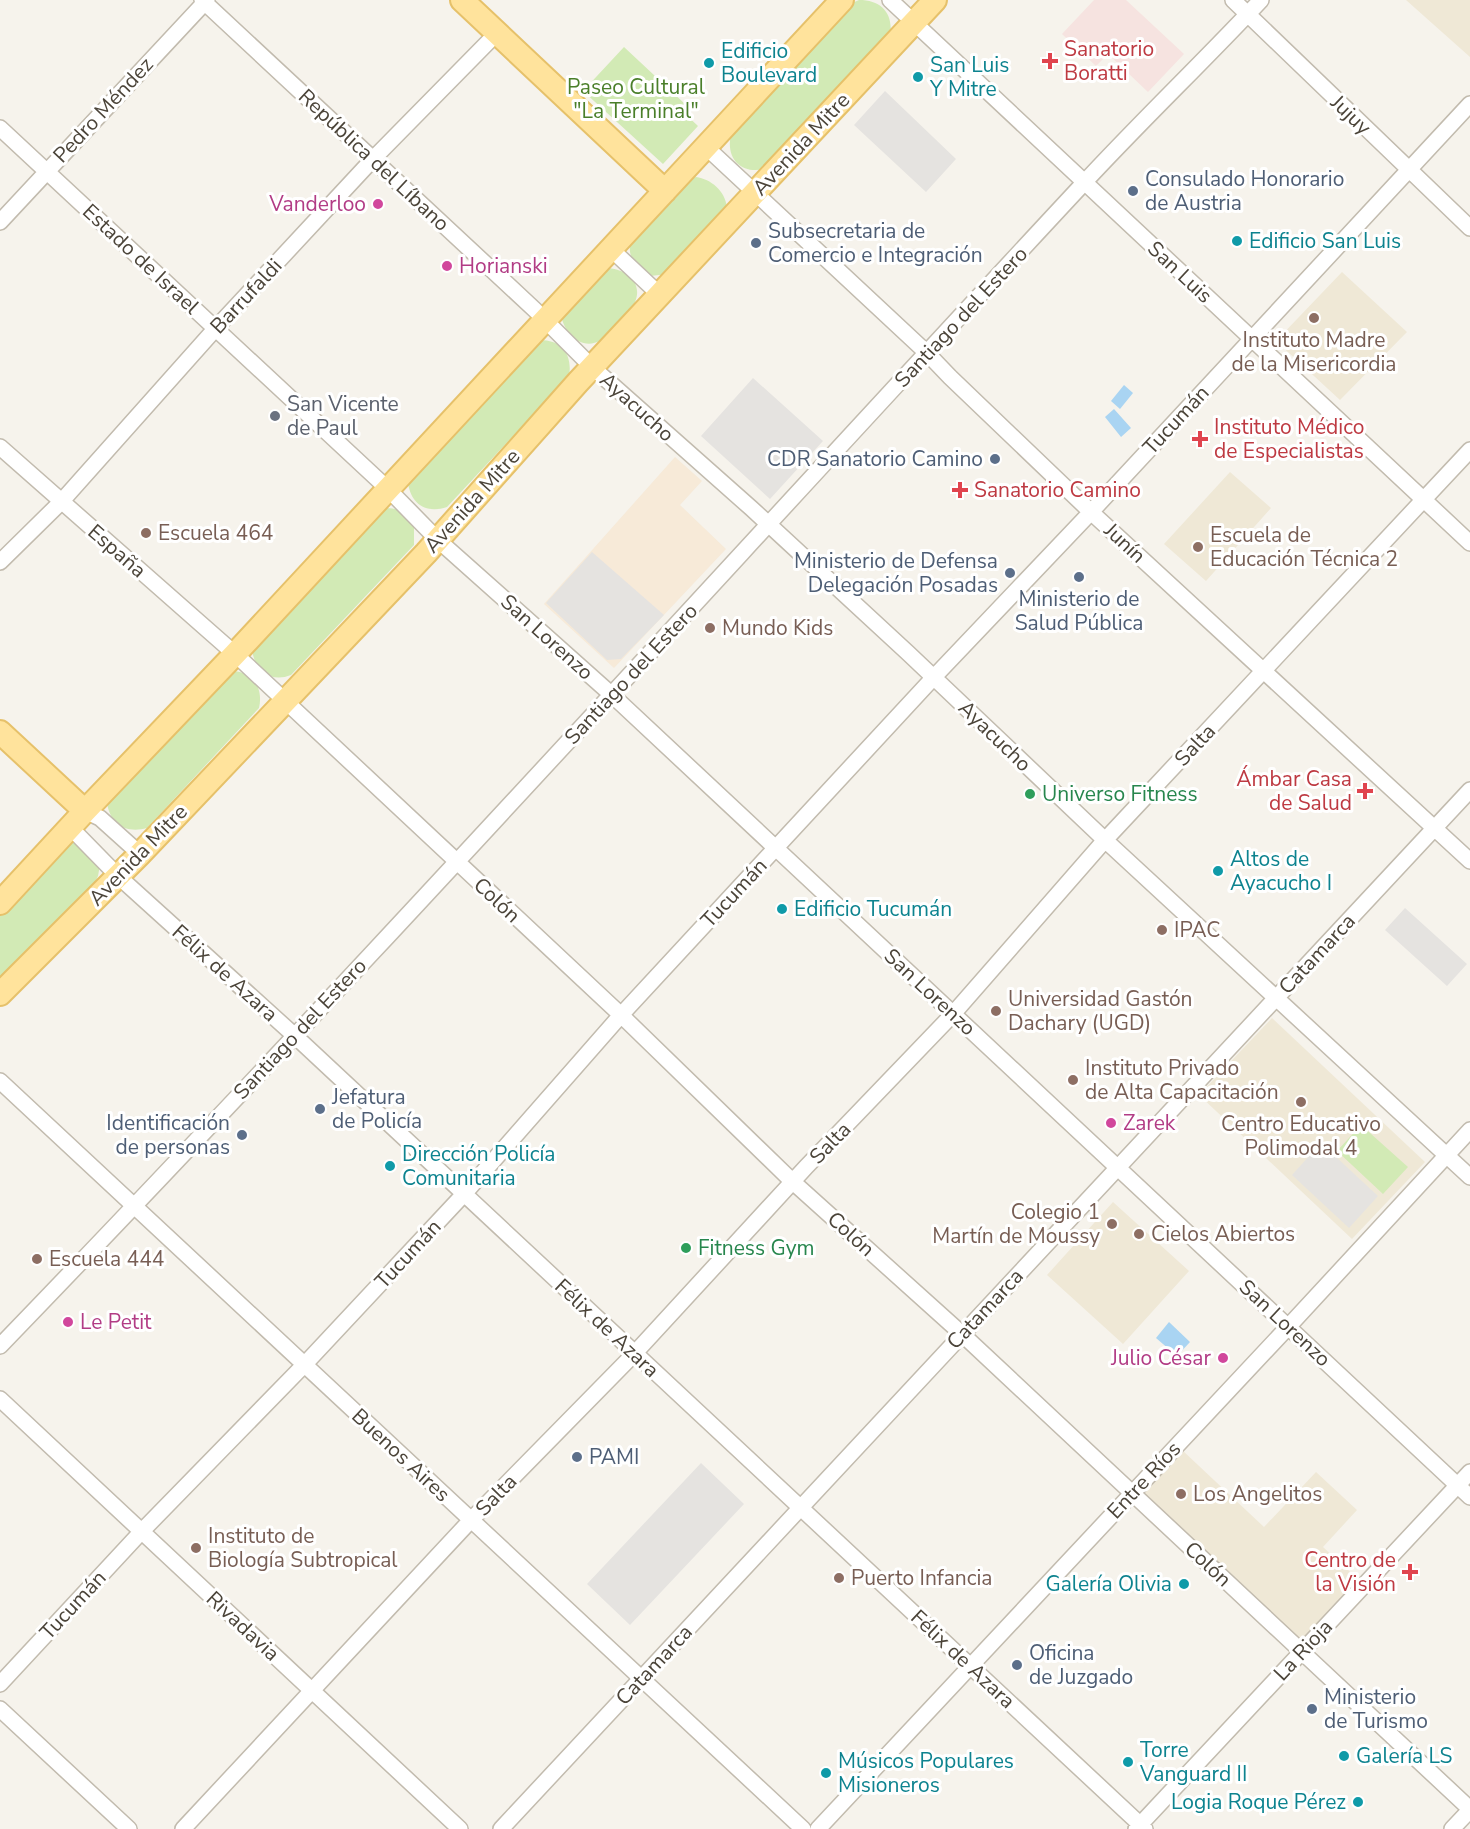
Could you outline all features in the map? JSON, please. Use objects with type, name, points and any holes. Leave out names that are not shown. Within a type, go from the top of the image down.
[{"type":"main road","points":[[462,0],[665,191]]},
{"type":"main road","points":[[0,903],[235,654],[842,0]]},
{"type":"main road","name":"Avenida Mitre","points":[[0,994],[140,854],[438,540],[592,367],[935,0]]},
{"type":"main road","points":[[0,732],[77,819]]},
{"type":"street","name":"San Luis","points":[[890,0],[1470,543]]},
{"type":"street","name":"Jujuy","points":[[1233,0],[1470,228]]},
{"type":"street","name":"Santiago del Estero","points":[[0,1346],[295,1036],[1084,183],[1261,0]]},
{"type":"street","name":"República del Líbano","points":[[205,1],[546,320]]},
{"type":"street","name":"Pedro Méndez","points":[[0,222],[205,1]]},
{"type":"street","name":"Barrufaldi","points":[[0,562],[61,502],[216,328],[373,159],[497,33]]},
{"type":"street","name":"Tucumán","points":[[0,1684],[142,1531],[305,1364],[464,1194],[621,1015],[1470,104]]},
{"type":"street","name":"Estado de Israel","points":[[0,128],[388,489]]},
{"type":"street","name":"Junín","points":[[706,147],[927,353],[1091,512],[1470,861]]},
{"type":"street","points":[[611,249],[660,295]]},
{"type":"street","name":"Ayacucho","points":[[546,320],[592,367],[769,525],[934,677],[1105,840],[1470,1177]]},
{"type":"street","name":"España","points":[[0,447],[235,654]]},
{"type":"street","name":"Salta","points":[[183,1829],[471,1520],[634,1354],[953,1014],[1105,840],[1470,450]]},
{"type":"street","name":"San Lorenzo","points":[[388,489],[438,540],[612,695],[1470,1497]]},
{"type":"street","name":"Colón","points":[[235,654],[621,1015],[793,1182],[962,1334],[1470,1809]]},
{"type":"street","name":"Catamarca","points":[[501,1829],[1470,790]]},
{"type":"street","points":[[77,819],[100,818],[140,854]]},
{"type":"street","name":"Félix de Azara","points":[[77,819],[118,876],[295,1036],[970,1666],[1140,1828]]},
{"type":"street","name":"Buenos Aires","points":[[0,1081],[803,1829]]},
{"type":"street","name":"Entre Ríos","points":[[818,1829],[1470,1130]]},
{"type":"street","name":"Rivadavia","points":[[0,1399],[460,1829]]},
{"type":"street","name":"La Rioja","points":[[1140,1828],[1470,1472]]},
{"type":"street","points":[[0,1709],[129,1829]]},
{"type":"street","points":[[1452,1829],[1470,1809]]},
{"type":"shaded area","points":[[1094,0],[1126,0],[1184,54],[1148,92],[1108,54],[1096,66],[1062,34]]},
{"type":"shaded area","points":[[1406,0],[1470,0],[1470,57]]},
{"type":"shaded area","points":[[885,91],[956,159],[926,192],[854,125]]},
{"type":"shaded area","points":[[1342,272],[1407,332],[1340,400],[1276,341]]},
{"type":"shaded area","points":[[753,378],[823,441],[770,499],[701,436]]},
{"type":"shaded area","points":[[675,457],[702,481],[680,505],[726,549],[614,668],[544,604]]},
{"type":"shaded area","points":[[1230,472],[1271,508],[1206,581],[1164,544]]},
{"type":"shaded area","points":[[592,552],[664,615],[621,659],[607,660],[546,603]]},
{"type":"shaded area","points":[[1405,908],[1467,964],[1447,986],[1385,930]]},
{"type":"shaded area","points":[[1272,1018],[1425,1162],[1352,1239],[1199,1095]]},
{"type":"shaded area","points":[[1321,1143],[1378,1196],[1349,1228],[1292,1175]]},
{"type":"shaded area","points":[[1113,1202],[1189,1271],[1123,1344],[1047,1275]]},
{"type":"shaded area","points":[[1182,1450],[1264,1527],[1316,1472],[1357,1510],[1323,1547],[1359,1580],[1295,1647],[1136,1498]]},
{"type":"shaded area","points":[[701,1463],[744,1504],[630,1625],[587,1584]]},
{"type":"green space","points":[[859,0],[874,3],[885,10],[890,22],[890,37],[768,168],[751,170],[738,164],[731,151],[731,134],[850,4]]},
{"type":"green space","name":"Paseo Cultural \"La Terminal\"","points":[[624,47],[685,104],[680,109],[698,126],[663,164],[583,91]]},
{"type":"green space","points":[[696,177],[707,180],[716,187],[726,201],[727,207],[669,274],[650,276],[637,265],[632,257],[631,241],[689,180]]},
{"type":"green space","points":[[604,268],[625,273],[634,282],[637,294],[631,309],[606,336],[587,344],[570,334],[561,315]]},
{"type":"green space","points":[[538,340],[553,342],[564,349],[569,361],[569,376],[447,507],[432,509],[421,506],[412,497],[408,483]]},
{"type":"green space","points":[[383,508],[401,512],[414,525],[414,545],[291,675],[277,677],[265,673],[257,664],[252,650]]},
{"type":"green space","points":[[229,671],[244,673],[254,681],[260,693],[259,708],[147,828],[132,830],[120,826],[112,817],[107,803]]},
{"type":"green space","points":[[76,842],[100,865],[93,887],[0,985],[0,911],[67,843]]},
{"type":"green space","points":[[1361,1125],[1408,1167],[1383,1194],[1337,1151]]},
{"type":"water","points":[[1124,385],[1133,393],[1120,409],[1111,401]]},
{"type":"water","points":[[1114,409],[1131,428],[1121,437],[1105,417]]},
{"type":"water","points":[[1169,1322],[1190,1342],[1177,1356],[1156,1338]]},
{"type":"place","name":"Sanatorio Boratti","points":[[1050,61]]},
{"type":"place","name":"Edificio Boulevard","points":[[709,63]]},
{"type":"place","name":"San Luis Y Mitre","points":[[918,77]]},
{"type":"place","name":"Consulado Honorario de Austria","points":[[1133,191]]},
{"type":"place","name":"Vanderloo","points":[[378,204]]},
{"type":"place","name":"Edificio San Luis","points":[[1237,241]]},
{"type":"place","name":"Subsecretaria de Comercio e Integración","points":[[756,243]]},
{"type":"place","name":"Horianski","points":[[447,266]]},
{"type":"place","name":"Instituto Madre de la Misericordia","points":[[1314,318]]},
{"type":"place","name":"San Vicente de Paul","points":[[275,416]]},
{"type":"place","name":"Instituto Médico de Especialistas","points":[[1200,439]]},
{"type":"place","name":"CDR Sanatorio Camino","points":[[995,459]]},
{"type":"place","name":"Sanatorio Camino","points":[[960,490]]},
{"type":"place","name":"Escuela 464","points":[[146,533]]},
{"type":"place","name":"Escuela de Educación Técnica 2","points":[[1198,547]]},
{"type":"place","name":"Ministerio de Defensa Delegación Posadas","points":[[1010,573]]},
{"type":"place","name":"Ministerio de Salud Pública","points":[[1079,577]]},
{"type":"place","name":"Mundo Kids","points":[[710,628]]},
{"type":"place","name":"Ámbar Casa de Salud","points":[[1365,791]]},
{"type":"place","name":"Universo Fitness","points":[[1030,794]]},
{"type":"place","name":"Altos de Ayacucho I","points":[[1218,871]]},
{"type":"place","name":"Edificio Tucumán","points":[[782,909]]},
{"type":"place","name":"IPAC","points":[[1162,930]]},
{"type":"place","name":"Universidad Gastón Dachary (UGD)","points":[[996,1011]]},
{"type":"place","name":"Instituto Privado de Alta Capacitación","points":[[1073,1080]]},
{"type":"place","name":"Centro Educativo Polimodal 4","points":[[1301,1102]]},
{"type":"place","name":"Jefatura de Policía","points":[[320,1109]]},
{"type":"place","name":"Zarek","points":[[1111,1123]]},
{"type":"place","name":"Identificación de personas","points":[[242,1135]]},
{"type":"place","name":"Dirección Policía Comunitaria","points":[[390,1166]]},
{"type":"place","name":"Colegio 1 Martín de Moussy","points":[[1112,1224]]},
{"type":"place","name":"Cielos Abiertos","points":[[1139,1234]]},
{"type":"place","name":"Fitness Gym","points":[[686,1248]]},
{"type":"place","name":"Escuela 444","points":[[37,1259]]},
{"type":"place","name":"Le Petit","points":[[68,1322]]},
{"type":"place","name":"Julio César","points":[[1223,1358]]},
{"type":"place","name":"PAMI","points":[[577,1457]]},
{"type":"place","name":"Los Angelitos","points":[[1181,1494]]},
{"type":"place","name":"Instituto de Biología Subtropical","points":[[196,1548]]},
{"type":"place","name":"Centro de la Visión","points":[[1410,1572]]},
{"type":"place","name":"Puerto Infancia","points":[[839,1578]]},
{"type":"place","name":"Galería Olivia","points":[[1184,1584]]},
{"type":"place","name":"Oficina de Juzgado","points":[[1017,1665]]},
{"type":"place","name":"Ministerio de Turismo","points":[[1312,1709]]},
{"type":"place","name":"Galería LS","points":[[1344,1756]]},
{"type":"place","name":"Torre Vanguard II","points":[[1128,1762]]},
{"type":"place","name":"Músicos Populares Misioneros","points":[[826,1773]]},
{"type":"place","name":"Logia Roque Pérez","points":[[1358,1802]]}]
